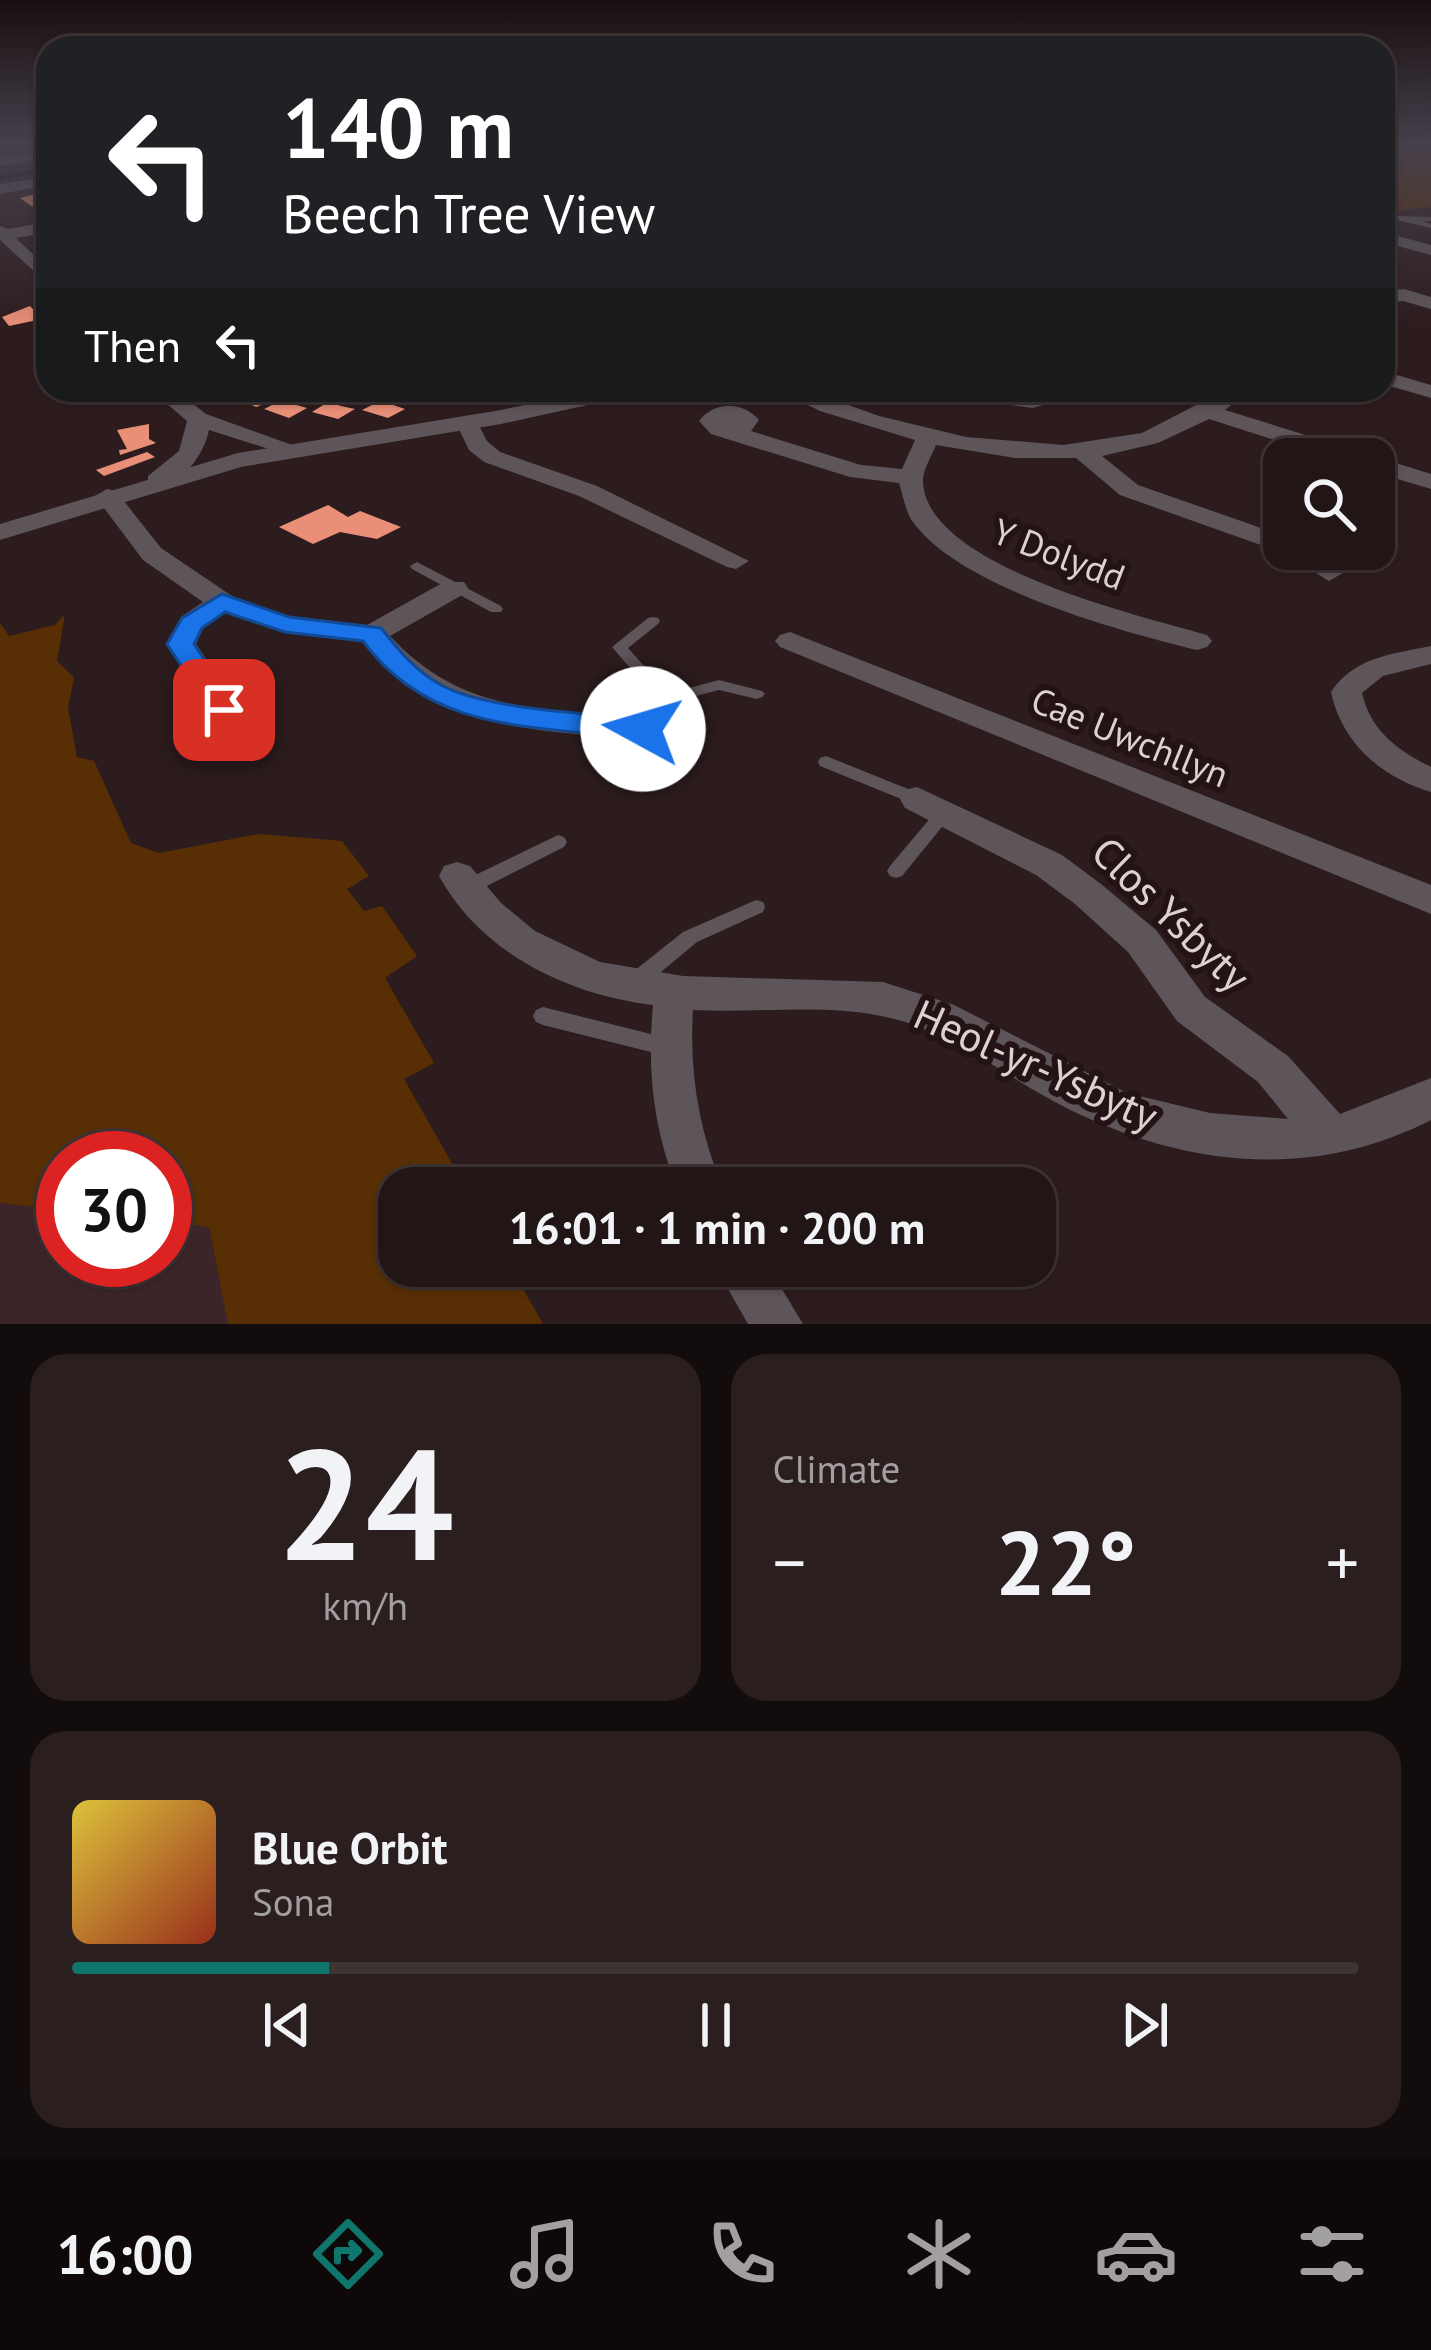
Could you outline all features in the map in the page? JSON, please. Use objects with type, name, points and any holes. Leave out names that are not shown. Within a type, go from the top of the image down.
[{"type":"street","points":[[2,233],[36,229]]},
{"type":"street","points":[[2,233],[36,267]]},
{"type":"street","points":[[1395,240],[1431,250]]},
{"type":"street","points":[[1395,297],[1413,296],[1431,303]]},
{"type":"street","points":[[1395,381],[1431,392]]},
{"type":"street","points":[[177,402],[198,419],[291,449]]},
{"type":"street","points":[[0,532],[157,481],[291,449],[466,423],[544,402]]},
{"type":"street","points":[[821,402],[928,437],[1081,451],[1146,440],[1223,402]]},
{"type":"street","points":[[826,404],[830,402]]},
{"type":"street","points":[[1209,412],[1291,438]]},
{"type":"street","points":[[157,481],[185,460],[198,442],[198,419]]},
{"type":"street","points":[[466,423],[477,445],[492,457],[703,534],[736,561]]},
{"type":"street","points":[[726,430],[859,472],[909,477],[914,456],[928,437]]},
{"type":"street","points":[[1081,451],[1130,490],[1263,538]]},
{"type":"street","points":[[1395,471],[1431,482]]},
{"type":"street","name":"Y Dolydd","points":[[909,477],[915,505],[930,529],[969,560],[1022,585],[1197,641]]},
{"type":"street","points":[[107,496],[152,554],[222,602],[285,624],[372,634],[454,588]]},
{"type":"street","points":[[222,602],[191,623],[181,644],[244,738]]},
{"type":"street","points":[[372,634],[395,664],[430,691],[462,706],[647,716]]},
{"type":"street","name":"Cae Uwchllyn","points":[[805,637],[1431,900]]},
{"type":"street","points":[[1430,656],[1370,670],[1352,681],[1346,692],[1358,730],[1381,752],[1431,780]]},
{"type":"street","name":"Clos Ysbyty","points":[[930,806],[1049,865],[1088,895],[1142,941],[1191,1010],[1273,1069],[1330,1137]]},
{"type":"street","name":"Heol-yr-Ysbyty","points":[[461,882],[502,929],[542,954],[606,982],[674,995],[882,999],[958,1023],[1097,1101],[1174,1127],[1276,1138],[1330,1137],[1400,1114],[1431,1098]]},
{"type":"street","points":[[674,995],[671,1095],[691,1167]]},
{"type":"street","points":[[753,1287],[778,1324]]},
{"type":"lane","points":[[1395,220],[1431,222]]},
{"type":"lane","points":[[417,566],[496,609]]},
{"type":"lane","points":[[653,621],[619,647],[637,668],[647,716],[719,685],[757,694]]},
{"type":"lane","points":[[826,762],[930,806],[896,871]]},
{"type":"lane","points":[[461,882],[558,842]]},
{"type":"lane","points":[[630,987],[689,937],[756,907]]},
{"type":"lane","points":[[543,1016],[670,1048]]},
{"type":"shaded area","points":[[1395,205],[1431,207],[1395,211]]},
{"type":"shaded area","points":[[65,614],[57,661],[74,677],[68,708],[77,757],[94,761],[131,843],[159,853],[258,834],[342,841],[369,876],[347,889],[364,911],[382,906],[417,956],[385,978],[434,1063],[404,1079],[454,1167],[378,1167],[378,1287],[522,1287],[543,1324],[228,1324],[209,1227],[192,1225],[192,1131],[36,1131],[36,1207],[0,1203],[0,623],[9,636],[55,625]]},
{"type":"shaded area","points":[[0,1203],[36,1207],[36,1287],[192,1287],[192,1225],[209,1227],[228,1324],[0,1324]]},
{"type":"building","points":[[30,306],[36,312],[36,320],[9,326],[2,317]]},
{"type":"building","points":[[278,402],[307,408],[289,418],[264,409]]},
{"type":"building","points":[[328,402],[355,409],[338,419],[312,412]]},
{"type":"building","points":[[378,402],[405,409],[388,418],[362,410]]},
{"type":"building","points":[[149,424],[149,439],[156,443],[120,455],[119,450],[127,449],[117,430]]},
{"type":"building","points":[[147,452],[155,457],[104,476],[96,470]]},
{"type":"building","points":[[328,505],[348,517],[360,511],[401,527],[377,539],[340,532],[313,544],[279,527]]},
{"type":"route","points":[[224,710],[181,644],[191,623],[222,602],[285,624],[372,634],[395,664],[430,691],[462,706],[643,729]]}]
